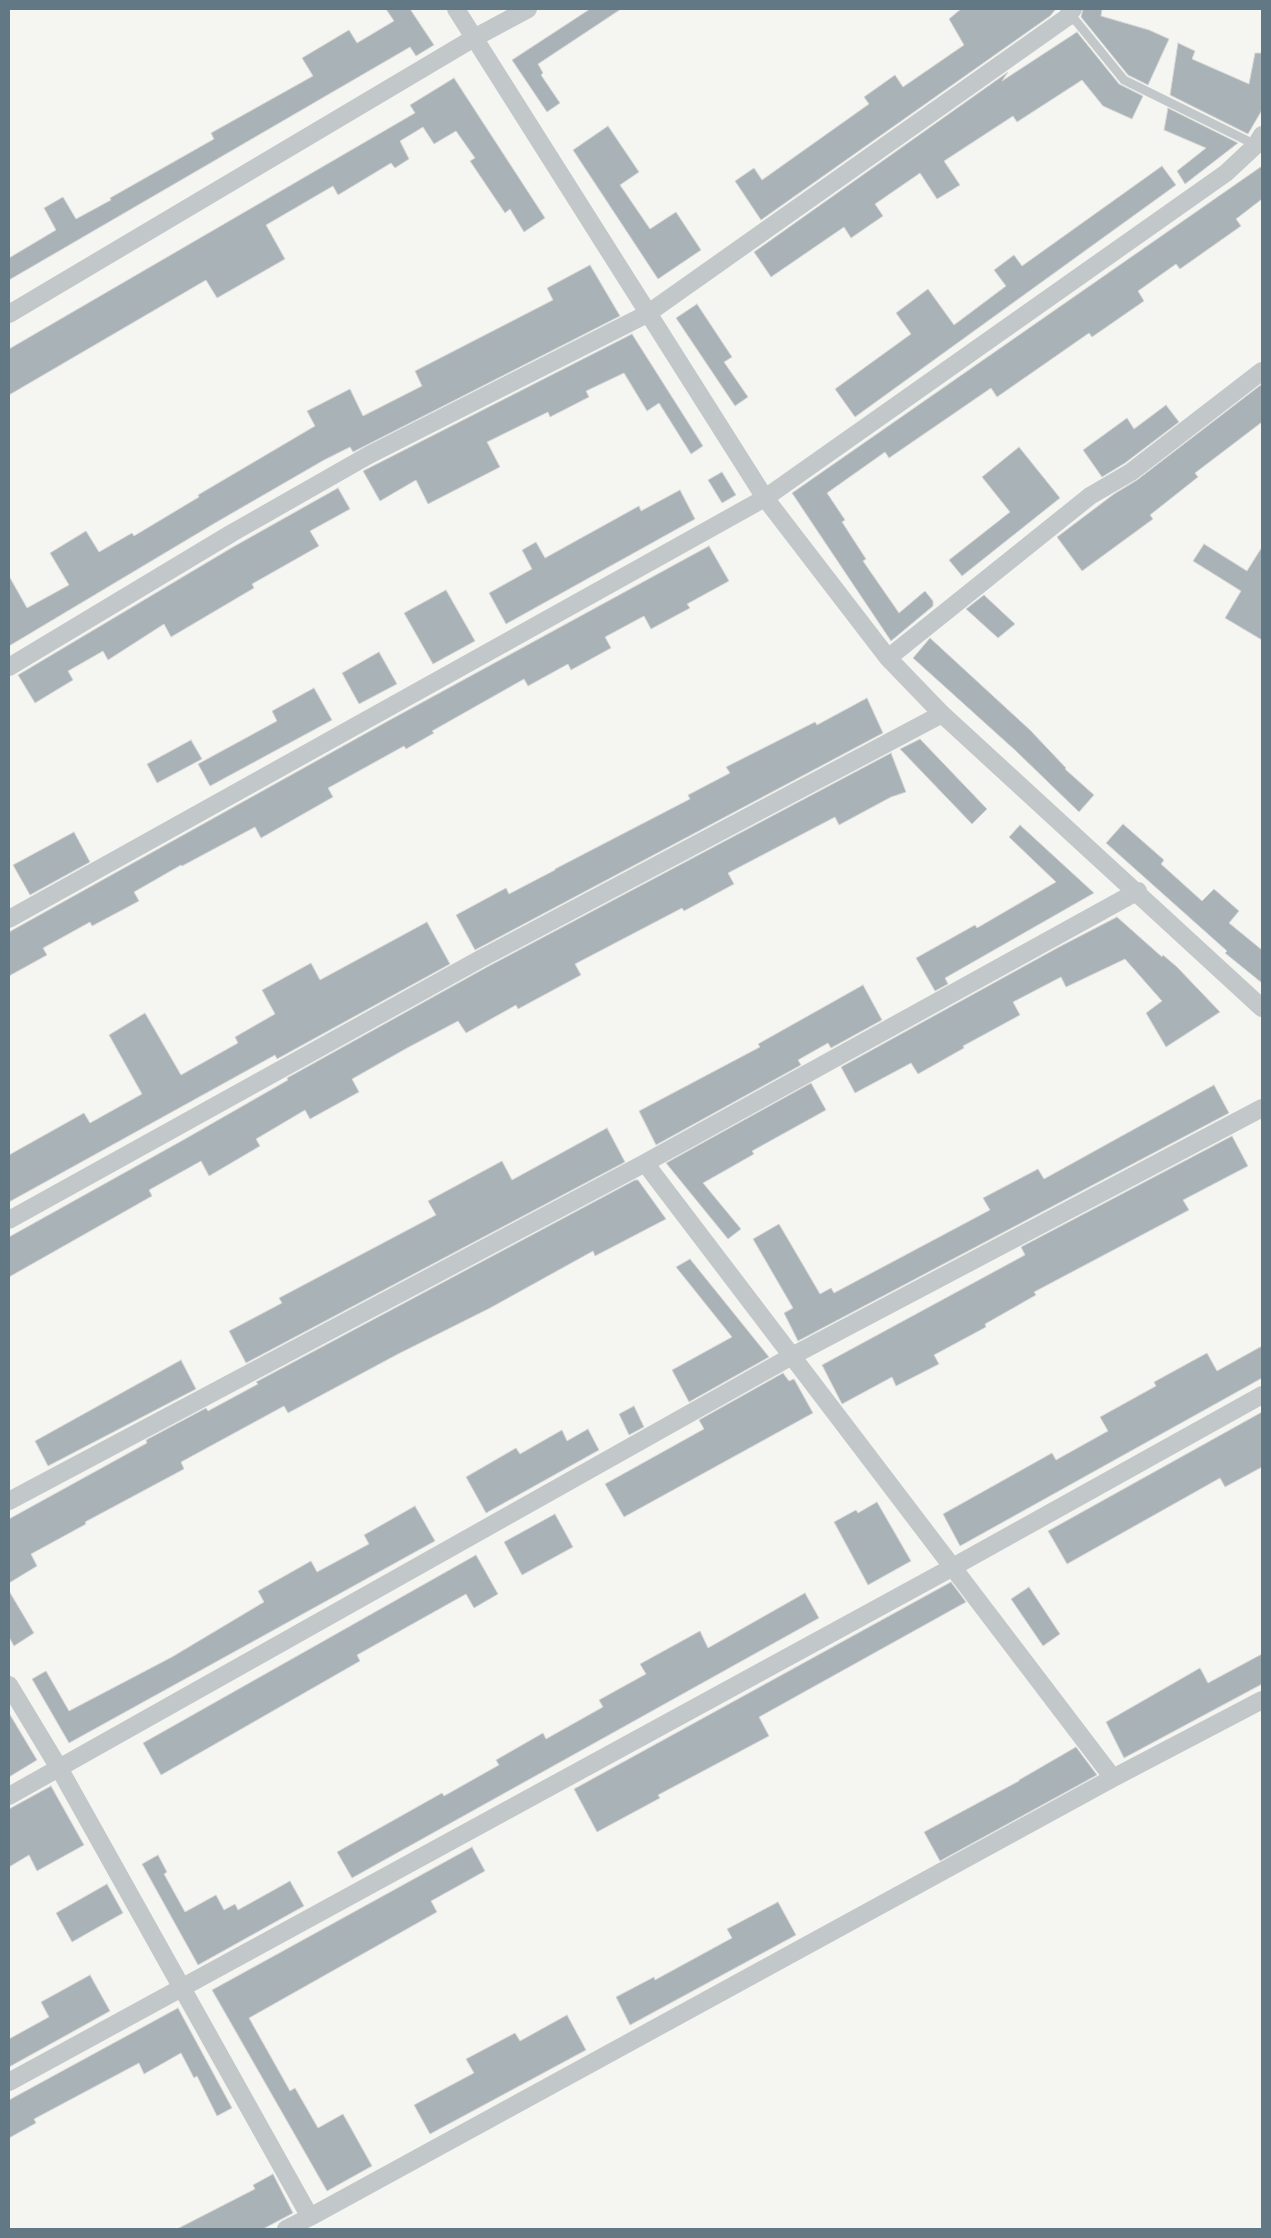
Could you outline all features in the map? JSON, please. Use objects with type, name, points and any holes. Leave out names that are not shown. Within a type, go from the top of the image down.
[{"type":"street","points":[[456,9],[765,498],[888,658],[942,714],[1138,891],[1262,1008]]},
{"type":"street","points":[[9,314],[474,38],[528,9]]},
{"type":"street","points":[[9,667],[232,533],[369,455],[647,314],[1070,13]]},
{"type":"street","points":[[9,919],[765,498],[1226,173],[1259,140]]},
{"type":"street","points":[[888,658],[1090,496],[1131,472],[1262,371]]},
{"type":"street","points":[[9,1220],[482,958],[942,714]]},
{"type":"street","points":[[9,1501],[645,1163],[1138,891]]},
{"type":"street","points":[[9,1796],[792,1356],[1262,1108]]},
{"type":"street","points":[[645,1163],[1113,1778]]},
{"type":"street","points":[[9,2082],[953,1567],[1262,1395]]},
{"type":"street","points":[[9,1685],[58,1768],[310,2217]]},
{"type":"street","points":[[286,2229],[1113,1778],[1262,1700]]},
{"type":"lane","points":[[1070,13],[1124,80],[1259,140]]},
{"type":"building","points":[[386,9],[410,9],[434,45],[416,56],[410,47],[9,280],[9,258],[56,230],[44,208],[63,197],[76,219],[111,200],[110,198],[214,139],[211,133],[313,76],[302,58],[349,30],[357,43],[394,21]]},
{"type":"building","points":[[590,9],[621,9],[538,64],[543,73],[541,75],[560,103],[547,112],[512,60]]},
{"type":"building","points":[[961,9],[1056,9],[1050,16],[761,220],[735,181],[754,168],[762,180],[869,104],[864,97],[895,75],[903,87],[964,45],[949,19]]},
{"type":"building","points":[[1083,9],[1102,9],[1101,16],[1149,30],[1169,39],[1148,85],[1128,75],[1081,17]]},
{"type":"building","points":[[1077,32],[1119,84],[1143,96],[1132,119],[1103,106],[1082,80],[1017,122],[1013,116],[944,161],[960,185],[937,199],[920,173],[875,204],[883,216],[851,238],[844,227],[771,277],[754,252],[1008,72],[1002,81]]},
{"type":"building","points":[[1178,43],[1195,51],[1192,59],[1249,84],[1255,53],[1262,53],[1262,110],[1248,134],[1170,95]]},
{"type":"building","points":[[454,78],[545,218],[524,232],[510,209],[505,213],[470,161],[475,158],[456,131],[434,144],[423,127],[400,141],[409,159],[395,168],[391,163],[338,195],[333,186],[266,225],[285,259],[217,298],[206,280],[9,395],[9,349],[415,113],[410,105]]},
{"type":"building","points":[[1168,108],[1238,143],[1185,184],[1177,171],[1206,148],[1164,130]]},
{"type":"building","points":[[608,126],[639,172],[620,185],[650,229],[676,212],[701,250],[658,279],[573,150]]},
{"type":"building","points":[[1162,166],[1176,185],[855,417],[835,389],[911,334],[896,313],[928,289],[954,325],[1006,286],[994,270],[1014,255],[1022,266]]},
{"type":"building","points":[[1262,166],[1262,199],[1236,219],[1241,226],[1180,269],[1176,264],[1138,291],[1144,301],[1092,337],[1089,333],[997,397],[991,388],[889,458],[885,452],[827,493],[845,520],[842,522],[866,559],[863,561],[899,613],[925,591],[933,601],[933,606],[891,641],[792,493]]},
{"type":"building","points":[[590,265],[620,316],[353,452],[350,447],[324,460],[9,646],[9,576],[27,608],[69,585],[50,553],[86,531],[99,552],[132,533],[134,536],[199,497],[198,495],[315,426],[307,411],[350,389],[363,416],[422,386],[415,371],[553,300],[547,288]]},
{"type":"building","points":[[697,304],[732,357],[724,362],[748,397],[735,406],[676,318]]},
{"type":"building","points":[[632,334],[703,446],[691,454],[659,403],[647,411],[624,373],[586,391],[589,397],[550,417],[548,412],[487,442],[500,467],[428,504],[416,480],[380,501],[363,471]]},
{"type":"building","points":[[1262,384],[1262,422],[1195,473],[1198,477],[1150,515],[1153,519],[1082,571],[1057,537],[1114,494],[1137,480]]},
{"type":"building","points":[[1166,405],[1179,422],[1125,463],[1102,477],[1083,450],[1127,418],[1134,429]]},
{"type":"building","points":[[1019,447],[1060,498],[962,576],[949,560],[1010,512],[982,477]]},
{"type":"building","points":[[722,472],[736,495],[722,503],[708,480]]},
{"type":"building","points":[[338,488],[350,509],[310,531],[319,546],[252,584],[254,588],[171,637],[164,624],[108,660],[103,651],[68,671],[73,680],[35,703],[18,675],[233,547]]},
{"type":"building","points":[[680,490],[695,519],[506,624],[489,593],[532,569],[522,550],[536,542],[545,558],[639,506],[641,511]]},
{"type":"building","points":[[1204,544],[1247,571],[1262,547],[1262,640],[1225,618],[1241,591],[1193,561]]},
{"type":"building","points":[[709,546],[729,581],[687,604],[690,608],[651,629],[644,616],[605,637],[611,648],[571,670],[568,664],[528,686],[524,679],[432,731],[434,733],[406,749],[404,746],[328,788],[333,797],[261,838],[255,827],[181,865],[134,892],[139,901],[92,926],[90,922],[43,948],[47,955],[9,976],[9,932],[388,721]]},
{"type":"building","points":[[446,590],[475,641],[433,664],[404,613]]},
{"type":"building","points":[[984,595],[1015,624],[998,638],[966,609]]},
{"type":"building","points":[[930,638],[1030,730],[1065,769],[1094,795],[1079,812],[1016,751],[913,658]]},
{"type":"building","points":[[379,652],[397,684],[359,704],[342,673]]},
{"type":"building","points":[[314,688],[332,720],[210,786],[198,764],[277,721],[272,711]]},
{"type":"building","points":[[867,698],[883,733],[475,950],[456,915],[506,888],[509,894],[690,799],[688,795],[730,773],[726,767],[815,722],[817,725]]},
{"type":"building","points":[[920,739],[987,809],[972,824],[900,749]]},
{"type":"building","points":[[191,740],[202,759],[157,783],[147,764]]},
{"type":"building","points":[[891,753],[906,792],[891,797],[839,825],[835,817],[728,873],[734,884],[684,911],[682,908],[575,964],[581,975],[518,1009],[516,1005],[466,1033],[458,1021],[352,1079],[359,1092],[310,1119],[305,1110],[256,1139],[260,1146],[209,1176],[201,1161],[149,1190],[152,1196],[9,1277],[9,1237],[185,1139],[288,1080],[287,1078],[487,967]]},
{"type":"building","points":[[1123,824],[1164,860],[1161,864],[1202,901],[1214,889],[1239,911],[1229,923],[1262,950],[1262,983],[1225,953],[1227,951],[1106,843]]},
{"type":"building","points":[[1020,825],[1094,893],[945,978],[948,984],[935,991],[916,958],[975,925],[977,928],[1056,882],[1009,837]]},
{"type":"building","points":[[74,832],[90,862],[30,895],[13,865]]},
{"type":"building","points":[[1117,917],[1162,957],[1163,955],[1177,967],[1220,1012],[1166,1047],[1146,1013],[1162,1001],[1125,959],[1066,987],[1061,977],[1013,1002],[1020,1015],[963,1046],[964,1048],[918,1074],[911,1063],[855,1093],[841,1067]]},
{"type":"building","points":[[427,922],[450,964],[277,1059],[275,1055],[9,1202],[9,1155],[84,1113],[90,1123],[142,1094],[109,1035],[145,1013],[181,1075],[238,1043],[235,1037],[275,1014],[262,990],[311,963],[320,980]]},
{"type":"building","points":[[863,985],[882,1020],[831,1048],[828,1043],[798,1060],[801,1065],[656,1145],[639,1111],[760,1047],[758,1044]]},
{"type":"building","points":[[811,1083],[826,1110],[752,1151],[754,1154],[703,1183],[741,1229],[728,1239],[666,1163]]},
{"type":"building","points":[[1214,1085],[1229,1113],[798,1341],[784,1313],[793,1308],[753,1239],[779,1224],[820,1294],[831,1288],[834,1293],[990,1210],[983,1198],[1038,1169],[1044,1179]]},
{"type":"building","points":[[607,1128],[625,1162],[246,1363],[229,1331],[282,1303],[279,1298],[436,1215],[428,1201],[502,1161],[512,1180]]},
{"type":"building","points":[[1232,1136],[1248,1166],[1183,1200],[1189,1210],[1034,1292],[1036,1295],[985,1324],[986,1327],[934,1355],[939,1364],[896,1386],[892,1377],[842,1404],[822,1365],[1025,1255],[1021,1247]]},
{"type":"building","points":[[638,1180],[666,1219],[595,1256],[593,1251],[490,1308],[398,1354],[288,1413],[284,1406],[181,1462],[184,1469],[85,1522],[86,1524],[31,1554],[37,1566],[9,1583],[9,1519],[147,1443],[146,1440],[206,1408],[208,1411],[258,1384],[256,1382]]},
{"type":"building","points":[[690,1259],[769,1357],[689,1402],[672,1370],[732,1337],[676,1267]]},
{"type":"building","points":[[1262,1346],[1262,1378],[960,1546],[943,1514],[1052,1453],[1056,1460],[1108,1431],[1100,1417],[1156,1386],[1154,1382],[1207,1353],[1217,1371]]},
{"type":"building","points":[[181,1360],[196,1389],[48,1466],[35,1441]]},
{"type":"building","points":[[783,1373],[789,1381],[794,1379],[813,1413],[624,1517],[605,1484],[704,1429],[699,1420]]},
{"type":"building","points":[[634,1406],[644,1427],[629,1435],[619,1414]]},
{"type":"building","points":[[1262,1412],[1262,1467],[1225,1487],[1220,1478],[1067,1564],[1048,1531]]},
{"type":"building","points":[[588,1429],[599,1450],[486,1513],[466,1477],[516,1448],[520,1454],[562,1430],[567,1441]]},
{"type":"building","points":[[877,1502],[911,1561],[868,1585],[834,1522],[856,1510],[858,1513]]},
{"type":"building","points":[[415,1506],[435,1541],[69,1743],[32,1679],[46,1671],[69,1711],[172,1657],[264,1602],[258,1591],[311,1561],[317,1572],[369,1544],[364,1535]]},
{"type":"building","points":[[555,1514],[573,1547],[522,1575],[504,1542]]},
{"type":"building","points":[[476,1555],[498,1594],[474,1608],[466,1594],[357,1655],[360,1661],[161,1775],[143,1743]]},
{"type":"building","points":[[951,1582],[966,1602],[759,1717],[769,1736],[658,1795],[660,1798],[597,1832],[574,1789]]},
{"type":"building","points":[[1029,1587],[1060,1634],[1043,1646],[1011,1599]]},
{"type":"building","points":[[9,1591],[34,1633],[14,1646],[9,1637]]},
{"type":"building","points":[[805,1593],[819,1618],[352,1878],[337,1852],[442,1793],[444,1796],[499,1765],[496,1760],[543,1733],[546,1739],[603,1707],[599,1700],[646,1674],[640,1664],[700,1631],[708,1648]]},
{"type":"building","points":[[1262,1654],[1262,1684],[1124,1758],[1106,1722],[1200,1668],[1208,1683]]},
{"type":"building","points":[[9,1713],[37,1760],[9,1777]]},
{"type":"building","points":[[1076,1747],[1097,1775],[940,1861],[924,1832],[1019,1781]]},
{"type":"building","points":[[51,1786],[84,1845],[37,1871],[29,1855],[9,1867],[9,1809]]},
{"type":"building","points":[[472,1847],[485,1871],[431,1901],[437,1912],[249,2018],[290,2091],[295,2088],[318,2128],[343,2114],[372,2166],[327,2191],[212,1990]]},
{"type":"building","points":[[158,1855],[167,1872],[164,1874],[185,1912],[216,1895],[224,1910],[235,1904],[238,1910],[290,1881],[304,1906],[198,1965],[142,1864]]},
{"type":"building","points":[[107,1884],[123,1913],[72,1942],[56,1913]]},
{"type":"building","points":[[778,1902],[796,1935],[630,2025],[616,1997],[654,1977],[655,1980],[732,1938],[727,1929]]},
{"type":"building","points":[[90,1975],[110,2011],[9,2067],[9,2039],[49,2017],[41,2002]]},
{"type":"building","points":[[178,2008],[232,2108],[217,2116],[197,2076],[194,2078],[181,2053],[144,2074],[139,2063],[34,2119],[36,2123],[9,2138],[9,2100]]},
{"type":"building","points":[[567,2015],[586,2050],[430,2134],[414,2105],[474,2073],[466,2059],[515,2033],[520,2041]]},
{"type":"building","points":[[273,2174],[293,2213],[263,2229],[177,2229],[255,2189],[253,2185]]}]
